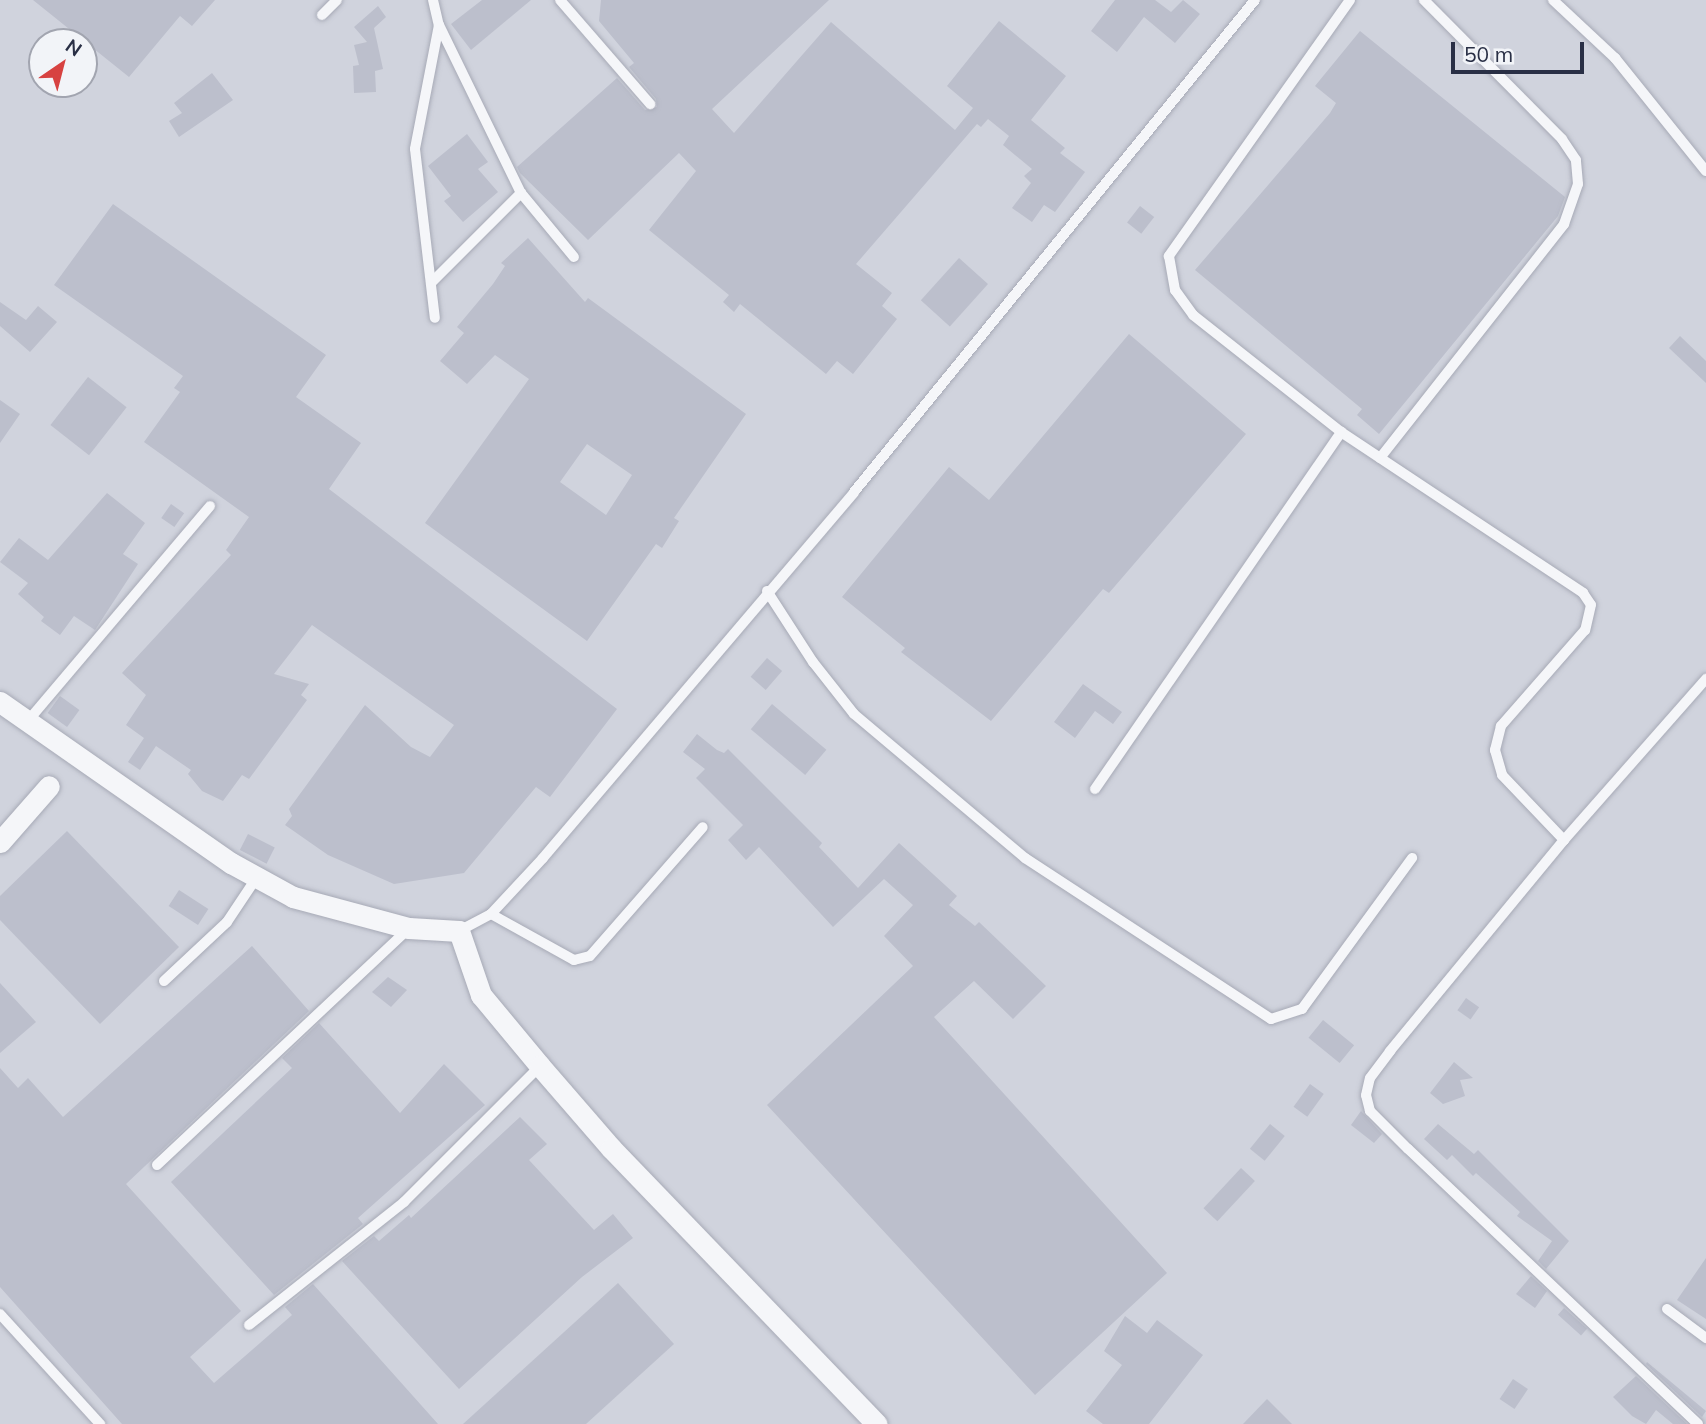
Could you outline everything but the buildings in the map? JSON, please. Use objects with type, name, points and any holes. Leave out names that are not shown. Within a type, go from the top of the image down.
[{"type":"street","points":[[0,702],[257,877],[293,897],[409,928],[459,931],[481,995],[540,1066],[611,1149],[877,1424]]},
{"type":"street","points":[[0,842],[49,786]]},
{"type":"lane","points":[[322,15],[337,0]]},
{"type":"lane","points":[[433,0],[439,24],[521,193],[574,257]]},
{"type":"lane","points":[[560,0],[650,104]]},
{"type":"lane","points":[[459,931],[491,914],[854,492],[1255,0]]},
{"type":"lane","points":[[1350,0],[1169,256],[1175,290],[1193,315],[1341,432],[1583,593],[1591,605],[1585,630],[1501,726],[1495,750],[1502,775],[1564,840]]},
{"type":"lane","points":[[1380,458],[1564,224],[1578,184],[1576,160],[1562,139],[1424,0]]},
{"type":"lane","points":[[1553,0],[1615,58],[1706,171]]},
{"type":"lane","points":[[435,318],[415,149],[439,24]]},
{"type":"lane","points":[[432,282],[521,193]]},
{"type":"lane","points":[[1095,789],[1341,432]]},
{"type":"lane","points":[[27,722],[210,506]]},
{"type":"lane","points":[[767,591],[813,662],[864,723],[1025,858],[1271,1019],[1302,1009],[1412,858]]},
{"type":"lane","points":[[1698,1424],[1408,1149],[1370,1111],[1366,1095],[1370,1078],[1390,1051],[1564,840],[1706,679]]},
{"type":"lane","points":[[491,914],[574,960],[590,957],[702,827]]},
{"type":"lane","points":[[164,981],[227,922],[257,877]]},
{"type":"lane","points":[[157,1165],[409,928]]},
{"type":"lane","points":[[249,1325],[404,1202],[540,1066]]},
{"type":"lane","points":[[1667,1308],[1706,1338]]},
{"type":"lane","points":[[0,1314],[100,1424]]},
{"type":"shaded area","points":[[0,0],[1706,0],[1706,1424],[0,1424]]}]
